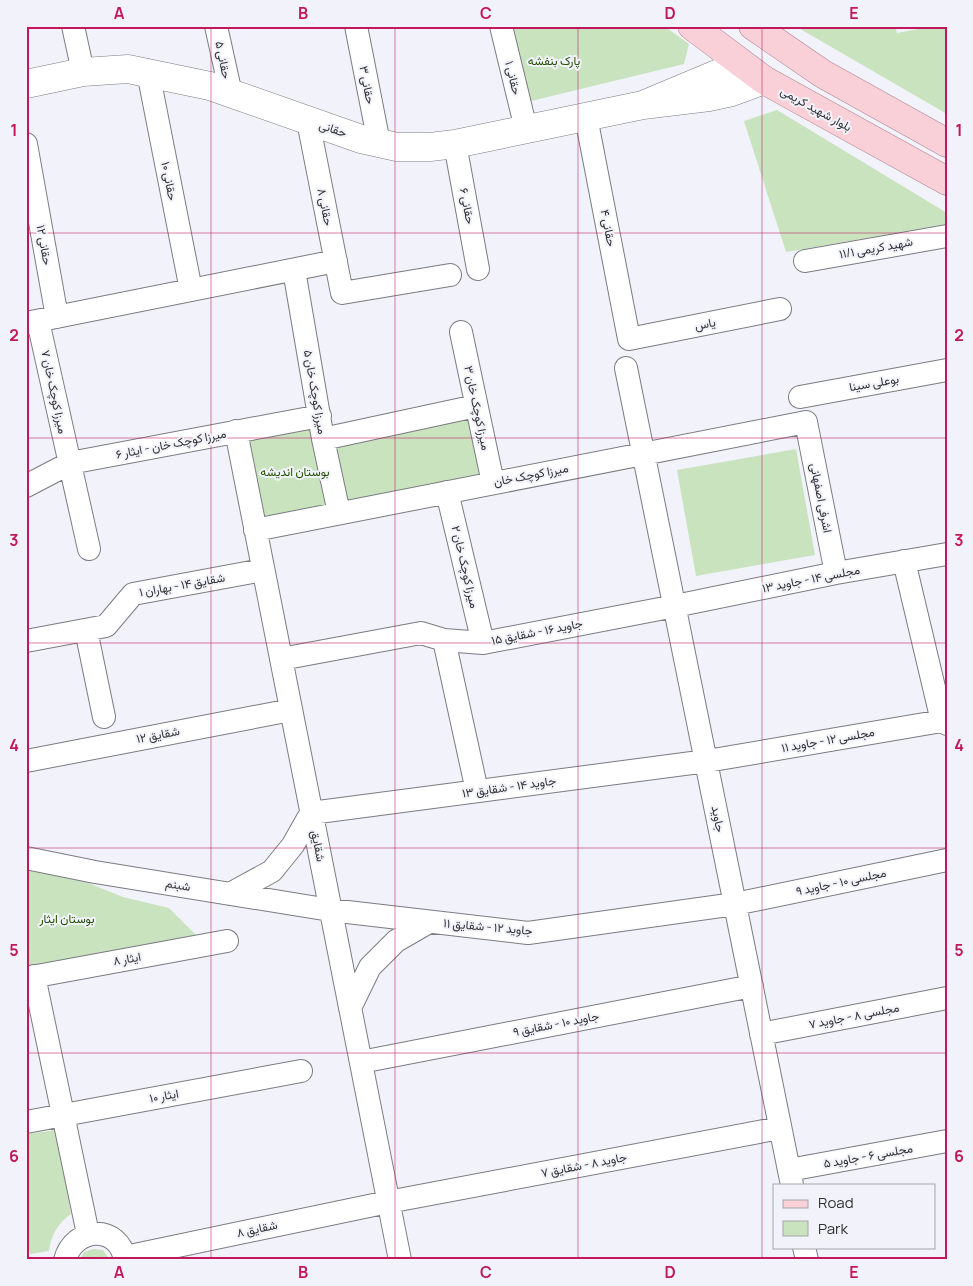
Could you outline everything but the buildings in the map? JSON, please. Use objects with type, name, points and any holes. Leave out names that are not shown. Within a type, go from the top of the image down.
[{"type":"main road","name":"بلوار شهید کریمی","points":[[692,26],[764,80],[947,181]]},
{"type":"main road","points":[[643,104],[741,64],[760,31],[823,74],[947,143]]},
{"type":"main road","points":[[643,104],[732,92],[764,80],[789,52]]},
{"type":"main road","name":"حقانی","points":[[26,84],[83,72],[128,69],[148,72],[210,86],[361,139],[398,147],[430,147],[455,144],[643,104]]},
{"type":"street","points":[[73,26],[83,72]]},
{"type":"street","name":"حقانی ۵","points":[[216,26],[231,94]]},
{"type":"street","name":"حقانی ۳","points":[[356,26],[379,143]]},
{"type":"street","name":"حقانی ۱","points":[[501,26],[526,129]]},
{"type":"street","name":"حقانی ۱۰","points":[[148,72],[191,290]]},
{"type":"street","name":"حقانی ۴","points":[[586,117],[629,339]]},
{"type":"street","name":"حقانی ۸","points":[[308,121],[342,293],[450,275]]},
{"type":"street","name":"حقانی ۱۲","points":[[26,144],[41,321]]},
{"type":"street","name":"حقانی ۶","points":[[455,144],[478,269]]},
{"type":"street","name":"شهید کریمی ۱۱/۱","points":[[804,261],[947,236]]},
{"type":"street","points":[[41,321],[336,261]]},
{"type":"street","name":"میرزا کوچک خان ۵","points":[[294,270],[339,513]]},
{"type":"street","name":"یاس","points":[[629,339],[780,309]]},
{"type":"street","name":"میرزا کوچک خان ۷","points":[[41,321],[89,549]]},
{"type":"street","name":"میرزا کوچک خان ۳","points":[[461,332],[493,483]]},
{"type":"street","name":"جاوید","points":[[626,368],[645,453],[790,1177]]},
{"type":"street","name":"بوعلی سینا","points":[[800,397],[947,370]]},
{"type":"street","points":[[324,439],[476,406]]},
{"type":"street","name":"میرزا کوچک خان - ایثار ۶","points":[[26,486],[70,463],[320,416]]},
{"type":"street","name":"میرزا کوچک خان","points":[[255,530],[806,422]]},
{"type":"street","name":"اشرفی اصفهانی","points":[[806,422],[836,573]]},
{"type":"street","name":"شقایق","points":[[236,432],[400,1260]]},
{"type":"street","name":"میرزا کوچک خان ۲","points":[[448,492],[483,642]]},
{"type":"street","name":"مجلسی ۱۴ - جاوید ۱۳","points":[[676,606],[836,573],[947,554]]},
{"type":"street","points":[[904,561],[945,720]]},
{"type":"street","name":"شقایق ۱۴ - بهاران ۱","points":[[26,642],[106,626],[133,594],[263,570]]},
{"type":"street","name":"جاوید ۱۶ - شقایق ۱۵","points":[[281,659],[421,633],[444,640],[483,642],[676,606]]},
{"type":"street","points":[[86,630],[104,717]]},
{"type":"street","points":[[444,640],[477,791]]},
{"type":"street","name":"شقایق ۱۲","points":[[26,761],[291,710]]},
{"type":"street","name":"مجلسی ۱۲ - جاوید ۱۱","points":[[707,760],[945,720]]},
{"type":"street","name":"جاوید ۱۴ - شقایق ۱۳","points":[[311,813],[707,760]]},
{"type":"street","points":[[230,894],[272,871],[294,845],[311,813]]},
{"type":"street","name":"شبنم","points":[[26,858],[95,872],[330,910]]},
{"type":"street","name":"مجلسی ۱۰ - جاوید ۹","points":[[735,904],[947,860]]},
{"type":"street","name":"جاوید ۱۲ - شقایق ۱۱","points":[[330,910],[528,933],[735,904]]},
{"type":"street","points":[[350,1008],[370,967],[396,941],[429,922]]},
{"type":"street","name":"ایثار ۸","points":[[30,977],[228,941]]},
{"type":"street","points":[[30,977],[88,1234]]},
{"type":"street","name":"جاوید ۱۰ - شقایق ۹","points":[[360,1062],[752,986]]},
{"type":"street","name":"مجلسی ۸ - جاوید ۷","points":[[761,1034],[947,998]]},
{"type":"street","name":"ایثار ۱۰","points":[[26,1122],[301,1071]]},
{"type":"street","name":"جاوید ۸ - شقایق ۷","points":[[388,1202],[780,1128]]},
{"type":"street","name":"مجلسی ۶ - جاوید ۵","points":[[790,1177],[947,1141]]},
{"type":"street","name":"شقایق ۸","points":[[125,1258],[388,1202]]},
{"type":"street","points":[[65,1260],[67,1251],[79,1238],[97,1233],[115,1240],[125,1258]]},
{"type":"green space","name":"پارک بنفشه","points":[[512,26],[664,26],[689,44],[684,64],[527,102]]},
{"type":"green space","points":[[795,26],[895,26],[897,33],[934,26],[947,26],[947,114]]},
{"type":"green space","points":[[777,110],[947,213],[947,224],[786,252],[744,121]]},
{"type":"green space","name":"بوستان اندیشه","points":[[474,410],[493,476],[264,521],[244,434],[322,420],[327,443]]},
{"type":"green space","points":[[796,449],[815,555],[696,576],[677,470]]},
{"type":"green space","name":"بوستان ایثار","points":[[26,858],[123,897],[169,908],[199,938],[26,968]]},
{"type":"green space","points":[[57,1130],[71,1214],[62,1221],[56,1230],[51,1240],[49,1251],[30,1254],[26,1235],[26,1134]]},
{"type":"green space","points":[[93,1249],[103,1250],[110,1260],[80,1260],[84,1252]]}]
